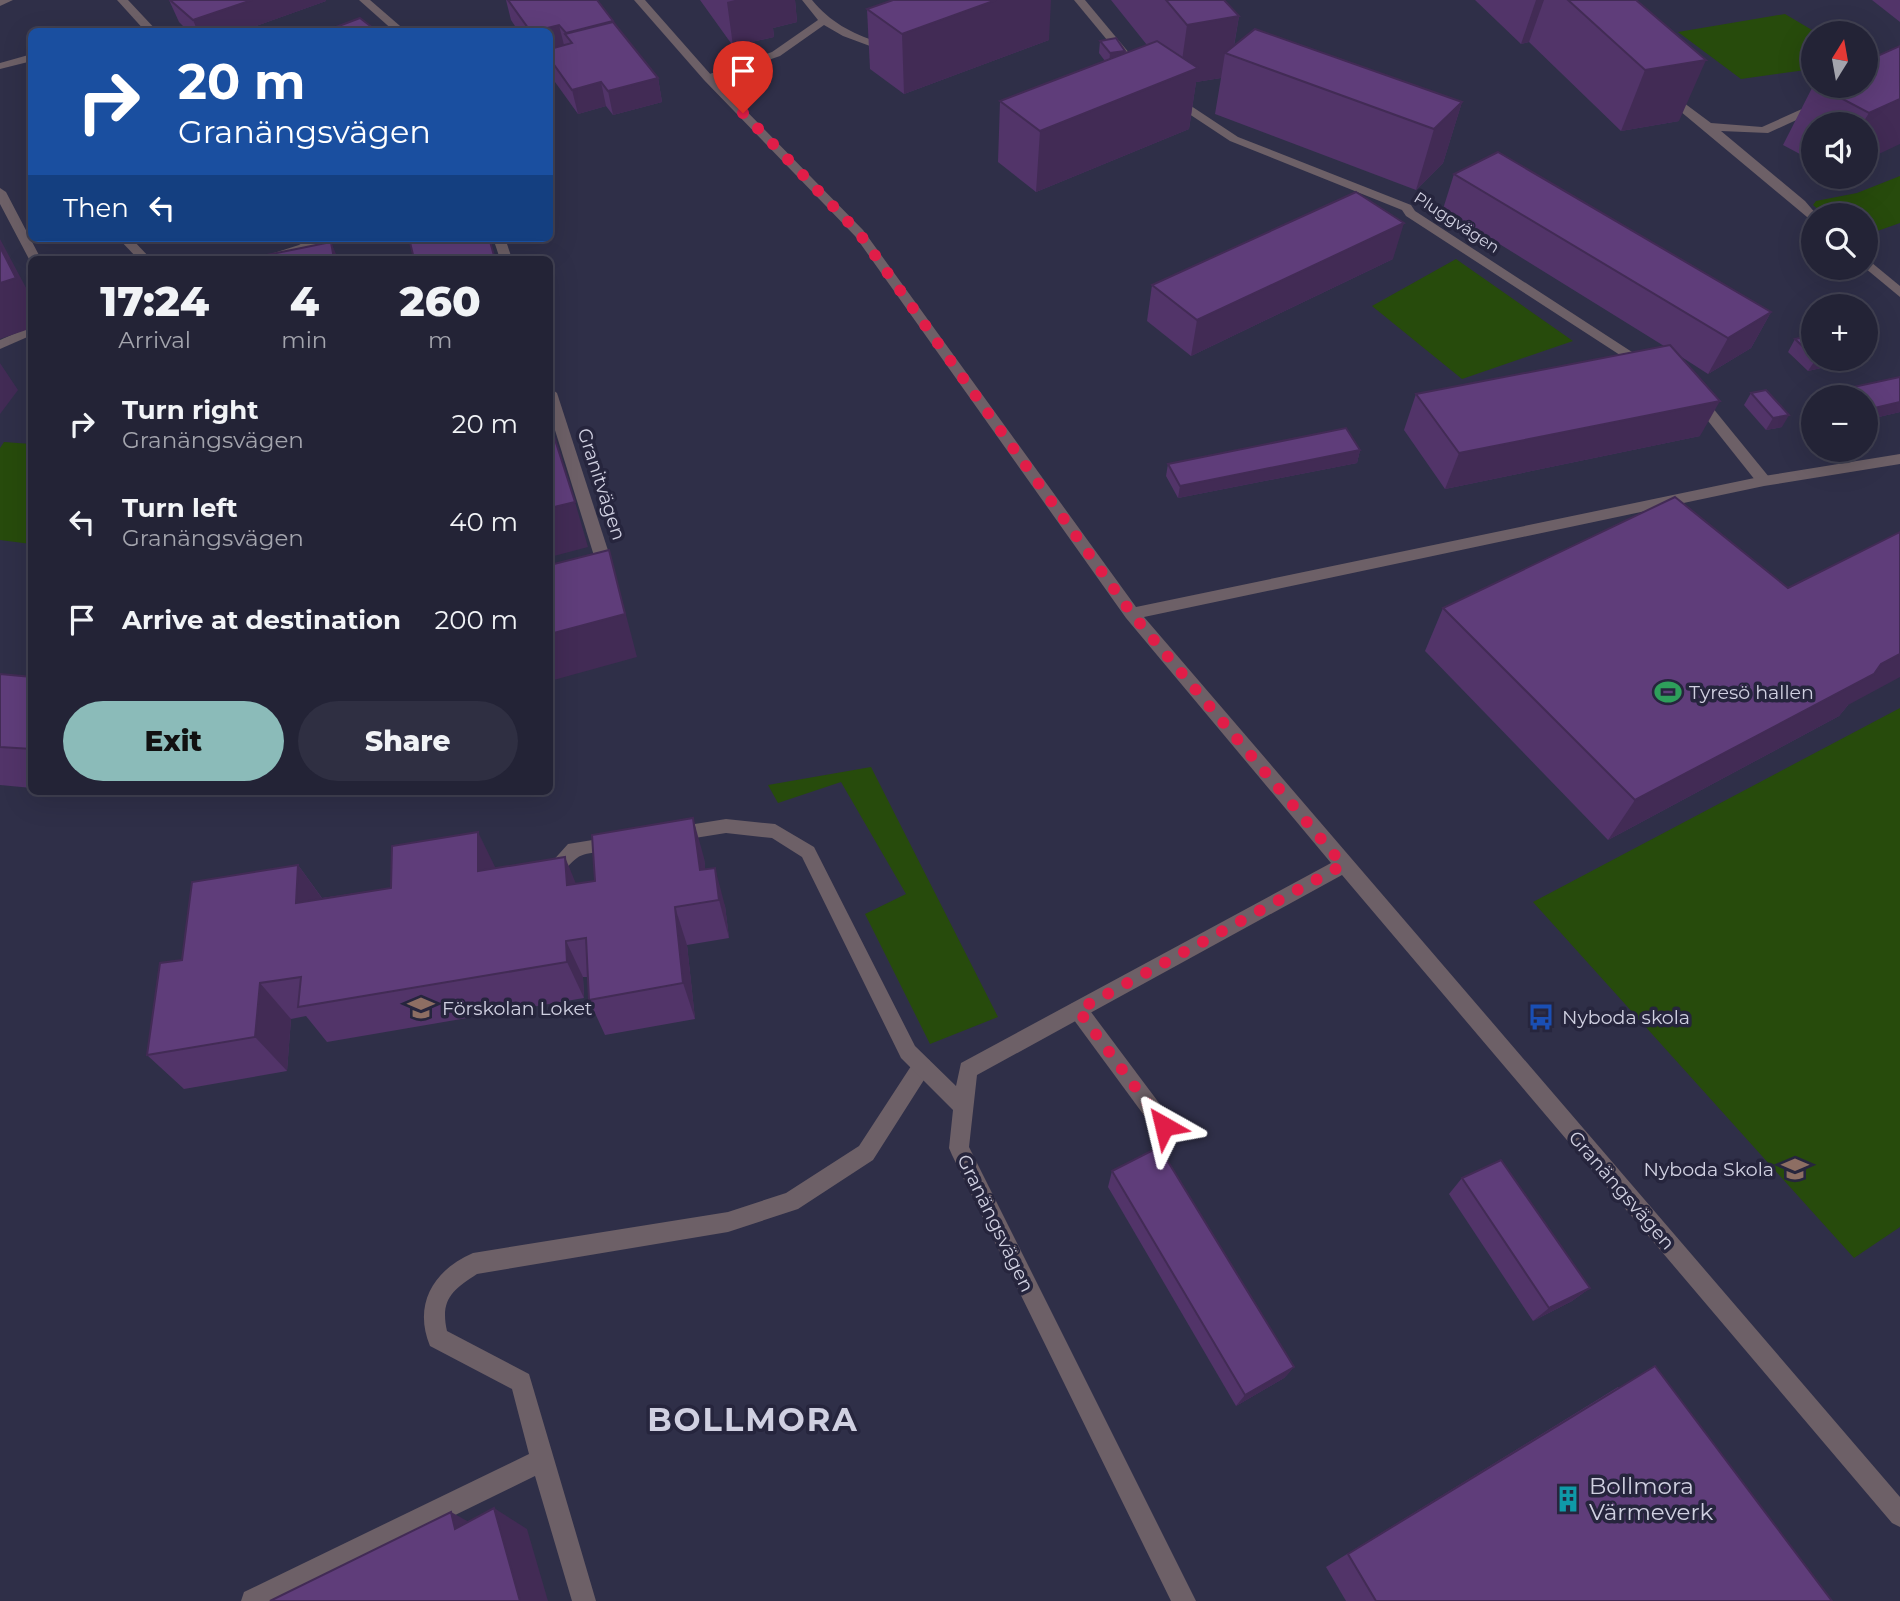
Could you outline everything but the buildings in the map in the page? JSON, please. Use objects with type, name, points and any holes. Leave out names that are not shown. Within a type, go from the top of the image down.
[{"type":"street","points":[[0,3],[8,0]]},
{"type":"street","points":[[122,0],[149,28]]},
{"type":"street","points":[[364,0],[397,28]]},
{"type":"street","name":"Granängsvägen","points":[[639,0],[708,78],[859,233],[1132,614],[1343,865],[1900,1515]]},
{"type":"street","points":[[807,0],[823,21],[839,31],[878,46],[904,37]]},
{"type":"street","points":[[1079,0],[1139,71]]},
{"type":"street","points":[[708,78],[776,54],[823,21]]},
{"type":"street","points":[[0,66],[28,58]]},
{"type":"street","points":[[1654,86],[1708,126],[1801,204]]},
{"type":"street","name":"Pluggvägen","points":[[1158,89],[1234,139],[1407,208],[1410,213],[1659,374]]},
{"type":"street","points":[[1708,126],[1764,131],[1835,98]]},
{"type":"street","points":[[0,192],[33,256]]},
{"type":"street","points":[[128,242],[142,256]]},
{"type":"street","points":[[272,256],[303,248],[312,242]]},
{"type":"street","points":[[1878,273],[1900,293]]},
{"type":"street","points":[[0,345],[28,332]]},
{"type":"street","points":[[1683,388],[1694,396],[1764,481]]},
{"type":"street","name":"Granitvägen","points":[[553,402],[608,572],[596,575]]},
{"type":"street","points":[[1132,614],[1764,481],[1900,458]]},
{"type":"street","points":[[656,837],[726,826],[775,831],[808,852],[908,1052],[964,1107]]},
{"type":"street","points":[[559,864],[574,849],[629,841]]},
{"type":"street","name":"Granängsvägen","points":[[1184,1601],[959,1148],[968,1070],[1343,865]]},
{"type":"street","points":[[1078,1010],[1164,1126]]},
{"type":"street","points":[[584,1601],[521,1382],[438,1338],[432,1317],[435,1299],[448,1279],[473,1264],[728,1222],[791,1202],[866,1153],[922,1066]]},
{"type":"street","points":[[253,1601],[542,1460]]},
{"type":"green space","points":[[1785,14],[1801,24],[1801,71],[1741,79],[1678,32]]},
{"type":"green space","points":[[1900,176],[1900,223],[1878,231],[1878,203],[1814,203],[1867,189],[1878,189],[1878,185]]},
{"type":"green space","points":[[1456,259],[1573,341],[1462,379],[1372,306]]},
{"type":"green space","points":[[4,442],[28,444],[28,544],[0,540],[0,448]]},
{"type":"green space","name":"Nyboda Skola","points":[[1900,708],[1900,1227],[1854,1258],[1533,902]]},
{"type":"green space","points":[[871,767],[998,1017],[930,1044],[865,914],[906,894],[841,782],[778,803],[768,785]]},
{"type":"place","name":"Tyresö hallen","points":[[1668,692]]},
{"type":"place","name":"Förskolan Loket","points":[[421,1008]]},
{"type":"place","name":"Nyboda skola","points":[[1541,1017]]},
{"type":"place","name":"Nyboda Skola","points":[[1795,1169]]},
{"type":"place","name":"Bollmora Värmeverk","points":[[1568,1499]]},
{"type":"district","name":"BOLLMORA","points":[[753,1420]]},
{"type":"route","points":[[743,113],[859,233],[1132,614],[1343,865],[1078,1010],[1164,1126]]}]
